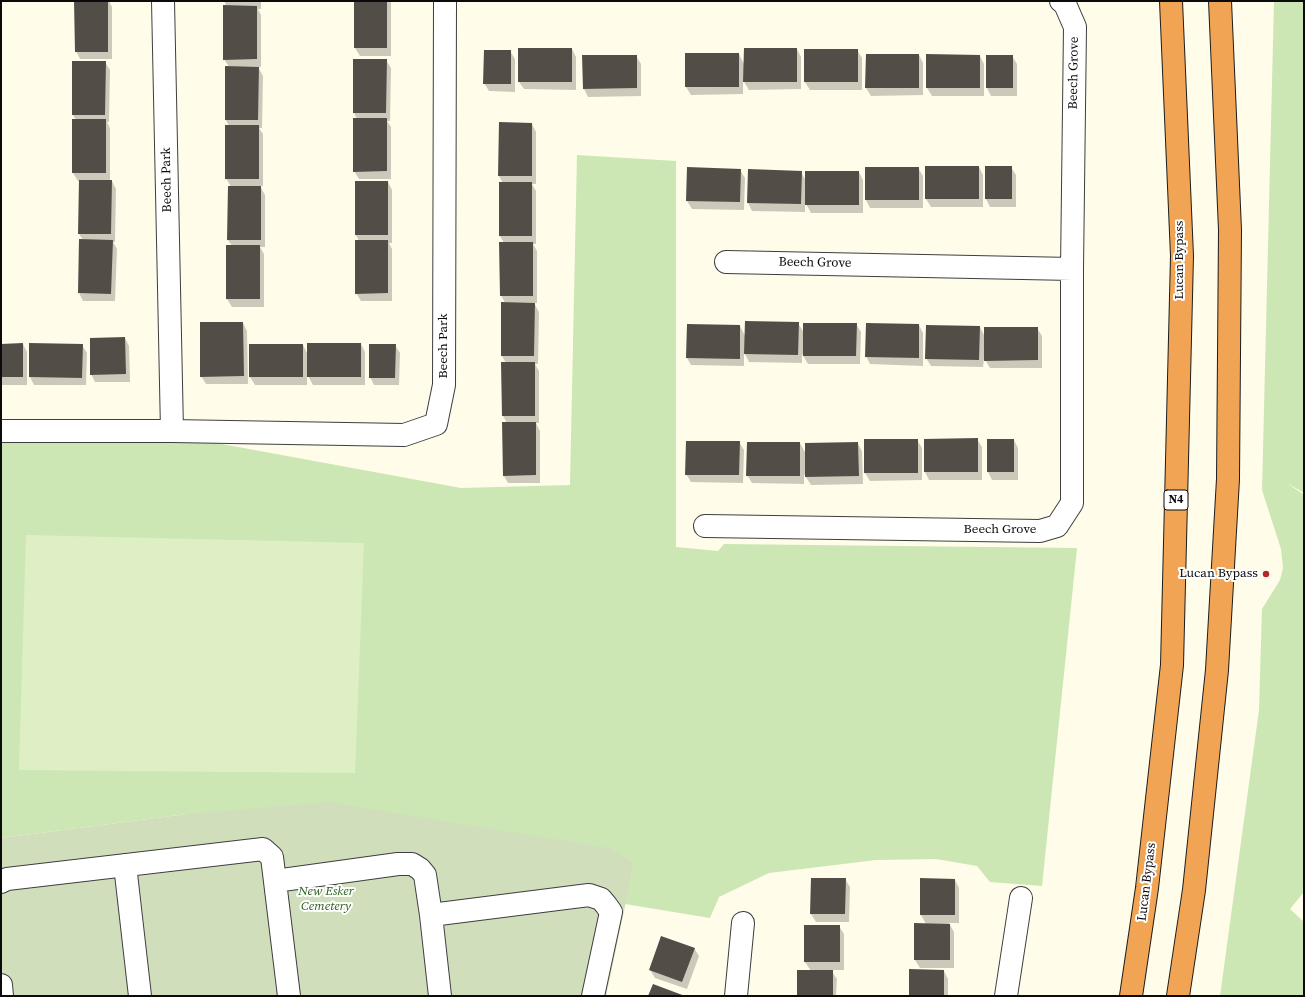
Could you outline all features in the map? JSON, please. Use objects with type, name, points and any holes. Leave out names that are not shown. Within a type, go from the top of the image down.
[{"type":"highway","name":"Lucan Bypass","points":[[1131,996],[1147,888],[1172,665],[1182,256],[1171,1]]},
{"type":"highway","points":[[1178,996],[1194,890],[1217,670],[1228,479],[1230,230],[1220,1]]},
{"type":"street","name":"Beech Park","points":[[163,1],[172,431]]},
{"type":"street","name":"Beech Park","points":[[1,431],[172,431],[404,435],[436,424],[444,384],[445,1]]},
{"type":"street","name":"Beech Grove","points":[[705,526],[1040,531],[1057,526],[1072,503],[1072,269],[1075,27],[1065,4],[1061,1]]},
{"type":"street","name":"Beech Grove","points":[[726,262],[1072,269]]},
{"type":"street","points":[[1,882],[125,865],[263,849],[272,857],[289,996]]},
{"type":"street","points":[[275,881],[398,864],[412,864],[420,869],[425,876],[431,914],[440,996]]},
{"type":"street","points":[[125,865],[140,996]]},
{"type":"street","points":[[431,914],[589,895],[600,899],[610,912],[593,996]]},
{"type":"street","points":[[1006,996],[1021,898]]},
{"type":"street","points":[[736,996],[743,923]]},
{"type":"street","points":[[1,985],[2,996]]},
{"type":"green space","points":[[1274,1],[1304,1],[1304,493],[1287,483],[1304,495],[1304,892],[1290,909],[1304,922],[1304,996],[1220,996],[1259,710],[1262,609],[1280,580],[1283,568],[1281,549],[1262,490]]},
{"type":"green space","points":[[577,155],[676,161],[676,547],[718,551],[724,544],[1077,548],[1042,886],[990,882],[977,866],[936,859],[876,860],[769,873],[719,897],[710,918],[625,904],[634,864],[187,814],[1,838],[1,433],[162,433],[461,488],[570,485]]},
{"type":"green space","points":[[26,535],[364,543],[355,773],[19,770]]},
{"type":"green space","name":"New Esker Cemetery","points":[[329,802],[610,848],[634,864],[606,996],[1,996],[1,838],[187,814]]},
{"type":"building","points":[[74,1],[108,1],[108,52],[75,52]]},
{"type":"building","points":[[354,1],[387,1],[387,48],[354,48]]},
{"type":"building","points":[[223,5],[257,6],[257,59],[223,60]]},
{"type":"building","points":[[518,48],[572,48],[572,82],[518,82]]},
{"type":"building","points":[[744,48],[797,48],[797,82],[743,82]]},
{"type":"building","points":[[804,49],[858,49],[858,82],[804,82]]},
{"type":"building","points":[[484,50],[511,50],[511,84],[483,84]]},
{"type":"building","points":[[685,53],[739,53],[739,87],[685,87]]},
{"type":"building","points":[[866,54],[919,54],[919,88],[865,88]]},
{"type":"building","points":[[926,54],[980,55],[980,88],[926,88]]},
{"type":"building","points":[[582,55],[637,55],[637,88],[583,89]]},
{"type":"building","points":[[986,55],[1013,55],[1013,88],[986,88]]},
{"type":"building","points":[[353,59],[387,59],[386,113],[353,113]]},
{"type":"building","points":[[72,61],[106,61],[105,115],[72,115]]},
{"type":"building","points":[[225,66],[259,67],[258,120],[225,120]]},
{"type":"building","points":[[353,118],[387,118],[387,171],[353,172]]},
{"type":"building","points":[[72,119],[106,119],[106,173],[72,173]]},
{"type":"building","points":[[499,122],[532,123],[532,176],[498,176]]},
{"type":"building","points":[[225,125],[259,125],[259,179],[225,179]]},
{"type":"building","points":[[925,166],[979,166],[979,199],[925,199]]},
{"type":"building","points":[[985,166],[1012,166],[1012,199],[985,199]]},
{"type":"building","points":[[687,167],[741,169],[740,202],[686,201]]},
{"type":"building","points":[[865,167],[919,167],[919,200],[865,200]]},
{"type":"building","points":[[748,169],[802,171],[801,204],[747,203]]},
{"type":"building","points":[[805,171],[859,171],[859,205],[805,205]]},
{"type":"building","points":[[79,180],[112,180],[111,234],[78,234]]},
{"type":"building","points":[[355,181],[388,181],[388,235],[355,235]]},
{"type":"building","points":[[499,182],[532,182],[532,236],[499,236]]},
{"type":"building","points":[[228,186],[261,186],[261,240],[227,240]]},
{"type":"building","points":[[79,239],[113,240],[111,294],[78,293]]},
{"type":"building","points":[[355,240],[388,240],[388,293],[355,294]]},
{"type":"building","points":[[499,242],[533,242],[533,296],[500,296]]},
{"type":"building","points":[[226,245],[260,245],[260,299],[226,299]]},
{"type":"building","points":[[501,302],[535,303],[534,356],[501,356]]},
{"type":"building","points":[[745,321],[799,322],[798,355],[744,354]]},
{"type":"building","points":[[200,322],[243,322],[244,376],[200,377]]},
{"type":"building","points":[[803,323],[857,323],[856,356],[803,356]]},
{"type":"building","points":[[866,323],[919,324],[919,358],[865,357]]},
{"type":"building","points":[[687,324],[740,325],[740,359],[686,358]]},
{"type":"building","points":[[926,325],[980,326],[979,360],[925,359]]},
{"type":"building","points":[[984,327],[1038,327],[1038,360],[984,361]]},
{"type":"building","points":[[125,337],[126,374],[90,375],[90,338]]},
{"type":"building","points":[[23,343],[23,377],[1,377],[1,344]]},
{"type":"building","points":[[29,343],[83,344],[82,378],[29,377]]},
{"type":"building","points":[[307,343],[361,343],[361,377],[307,377]]},
{"type":"building","points":[[249,344],[303,344],[303,377],[249,377]]},
{"type":"building","points":[[369,344],[396,344],[395,378],[369,378]]},
{"type":"building","points":[[501,362],[535,362],[535,416],[502,416]]},
{"type":"building","points":[[502,422],[536,422],[536,475],[503,476]]},
{"type":"building","points":[[978,438],[978,472],[924,472],[924,439]]},
{"type":"building","points":[[864,439],[918,439],[918,473],[864,473]]},
{"type":"building","points":[[987,439],[1014,439],[1014,472],[987,472]]},
{"type":"building","points":[[686,441],[740,441],[739,475],[685,475]]},
{"type":"building","points":[[747,442],[800,442],[800,476],[746,476]]},
{"type":"building","points":[[858,442],[859,476],[805,477],[805,443]]},
{"type":"building","points":[[811,878],[846,878],[845,914],[810,914]]},
{"type":"building","points":[[920,878],[955,879],[955,915],[920,915]]},
{"type":"building","points":[[914,923],[950,924],[950,960],[914,960]]},
{"type":"building","points":[[804,925],[840,925],[840,962],[804,962]]},
{"type":"building","points":[[661,936],[695,948],[682,982],[649,970]]},
{"type":"building","points":[[909,969],[944,970],[944,996],[909,996]]},
{"type":"building","points":[[797,970],[833,970],[833,996],[797,996]]},
{"type":"building","points":[[653,984],[685,996],[648,996]]},
{"type":"place","name":"Lucan Bypass","points":[[1266,574]]}]
